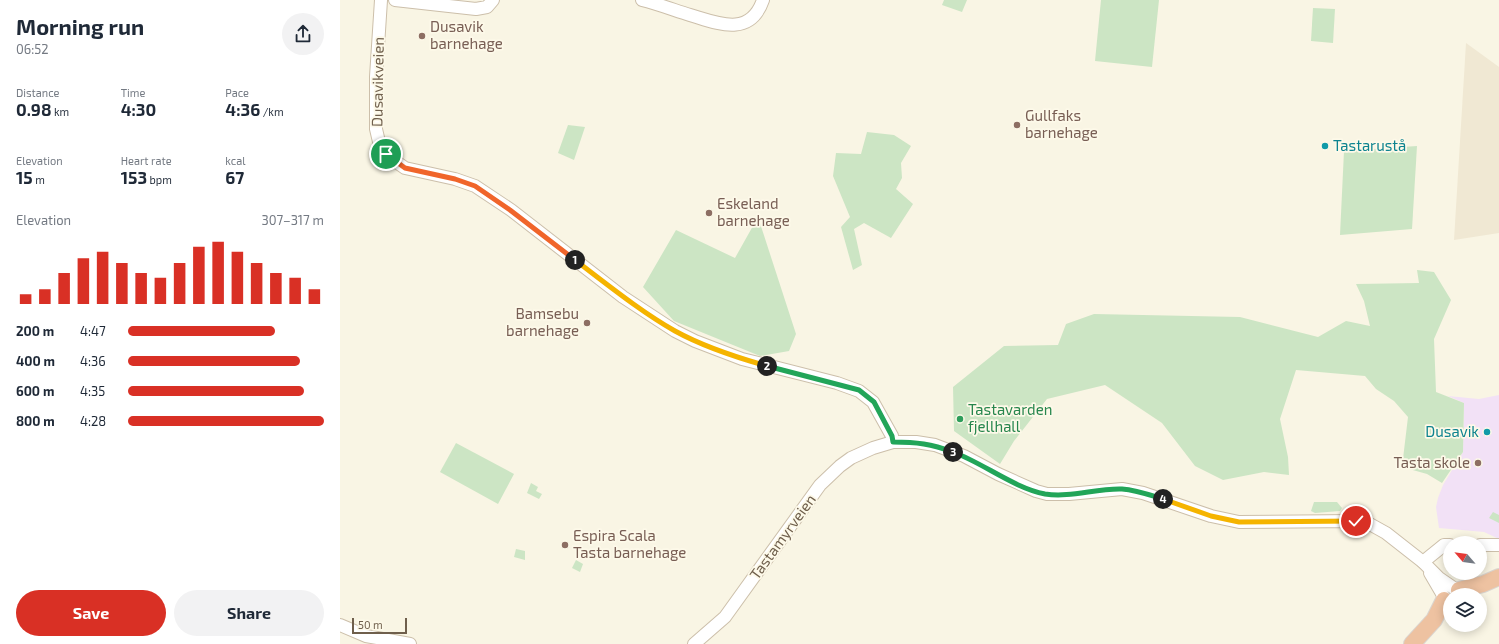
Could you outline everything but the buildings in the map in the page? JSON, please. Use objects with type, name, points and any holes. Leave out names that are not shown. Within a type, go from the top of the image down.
[{"type":"highway","points":[[1475,588],[1499,577]]},
{"type":"highway","points":[[1487,593],[1499,586]]},
{"type":"highway","points":[[1412,644],[1443,610]]},
{"type":"highway","points":[[1424,644],[1443,613]]},
{"type":"main road","name":"Dusavikveien","points":[[381,0],[376,77],[376,129],[380,146],[392,160],[405,168],[455,179],[475,186],[510,210],[623,297],[675,331],[718,351],[742,359],[859,390],[874,402],[892,436],[888,443]]},
{"type":"main road","points":[[395,0],[476,9],[487,7],[493,0]]},
{"type":"main road","points":[[642,0],[726,25],[737,25],[750,20],[760,8],[763,0]]},
{"type":"main road","points":[[888,443],[916,442],[935,445],[964,456],[998,474],[1036,491],[1047,494],[1069,494],[1122,489],[1144,493],[1211,516],[1239,522],[1356,521],[1368,523],[1386,533],[1423,562],[1439,578],[1445,588]]},
{"type":"main road","name":"Tastamyrveien","points":[[694,644],[725,617],[820,485],[840,466],[863,452],[888,443]]},
{"type":"main road","points":[[1487,545],[1499,545]]},
{"type":"main road","points":[[1423,562],[1443,546]]},
{"type":"main road","points":[[340,625],[366,636],[410,644]]},
{"type":"shaded area","points":[[1466,43],[1499,67],[1499,233],[1454,240]]},
{"type":"shaded area","name":"Tasta skole","points":[[1499,395],[1499,539],[1484,532],[1439,528],[1436,507],[1438,498],[1443,485],[1463,452],[1464,403],[1448,396],[1479,399]]},
{"type":"green space","points":[[944,0],[967,0],[962,12],[942,5]]},
{"type":"green space","points":[[1101,0],[1159,0],[1152,67],[1095,61]]},
{"type":"green space","points":[[1313,8],[1335,9],[1333,43],[1311,41]]},
{"type":"green space","points":[[568,125],[585,127],[574,160],[558,153]]},
{"type":"green space","points":[[867,132],[894,135],[911,146],[901,163],[902,178],[896,189],[913,204],[891,238],[864,223],[854,229],[862,265],[853,270],[841,227],[850,217],[833,176],[836,153],[861,154]]},
{"type":"green space","points":[[1417,146],[1412,229],[1340,235],[1344,151]]},
{"type":"green space","points":[[758,217],[796,334],[789,351],[760,356],[674,321],[643,287],[676,230],[735,258]]},
{"type":"green space","points":[[1417,270],[1434,272],[1451,300],[1434,339],[1436,392],[1464,403],[1463,452],[1442,483],[1427,474],[1402,467],[1408,417],[1394,401],[1376,389],[1365,376],[1296,370],[1280,419],[1288,457],[1289,475],[1264,472],[1223,480],[1195,466],[1162,423],[1105,385],[1047,399],[1014,441],[1000,464],[954,431],[953,387],[1004,346],[1058,345],[1066,324],[1094,314],[1240,317],[1318,337],[1346,321],[1370,326],[1364,301],[1356,284],[1419,283]]},
{"type":"green space","points":[[456,443],[514,474],[498,504],[440,472]]},
{"type":"green space","points":[[531,483],[538,487],[536,491],[542,494],[539,499],[527,493]]},
{"type":"green space","points":[[1314,502],[1337,502],[1342,508],[1340,511],[1315,513],[1311,511]]},
{"type":"green space","points":[[1493,512],[1499,515],[1499,523],[1489,518]]},
{"type":"green space","points":[[516,549],[525,551],[525,560],[514,557]]},
{"type":"green space","points":[[576,560],[583,564],[580,572],[572,568]]},
{"type":"place","name":"Dusavik barnehage","points":[[422,36]]},
{"type":"place","name":"Gullfaks barnehage","points":[[1017,125]]},
{"type":"place","name":"Tastarustå","points":[[1325,146]]},
{"type":"place","name":"Eskeland barnehage","points":[[709,213]]},
{"type":"place","name":"Bamsebu barnehage","points":[[587,323]]},
{"type":"place","name":"Tastavarden fjellhall","points":[[960,419]]},
{"type":"place","name":"Dusavik","points":[[1487,432]]},
{"type":"place","name":"Tasta skole","points":[[1478,463]]},
{"type":"place","name":"Espira Scala Tasta barnehage","points":[[565,545]]},
{"type":"route","points":[[386,154],[397,164],[405,168],[455,179],[475,186],[510,210],[623,297],[675,331],[695,341],[742,359],[859,390],[874,402],[892,436],[893,442],[916,442],[935,445],[964,456],[998,474],[1036,491],[1047,494],[1069,494],[1122,489],[1144,493],[1211,516],[1239,522],[1356,521]]}]
